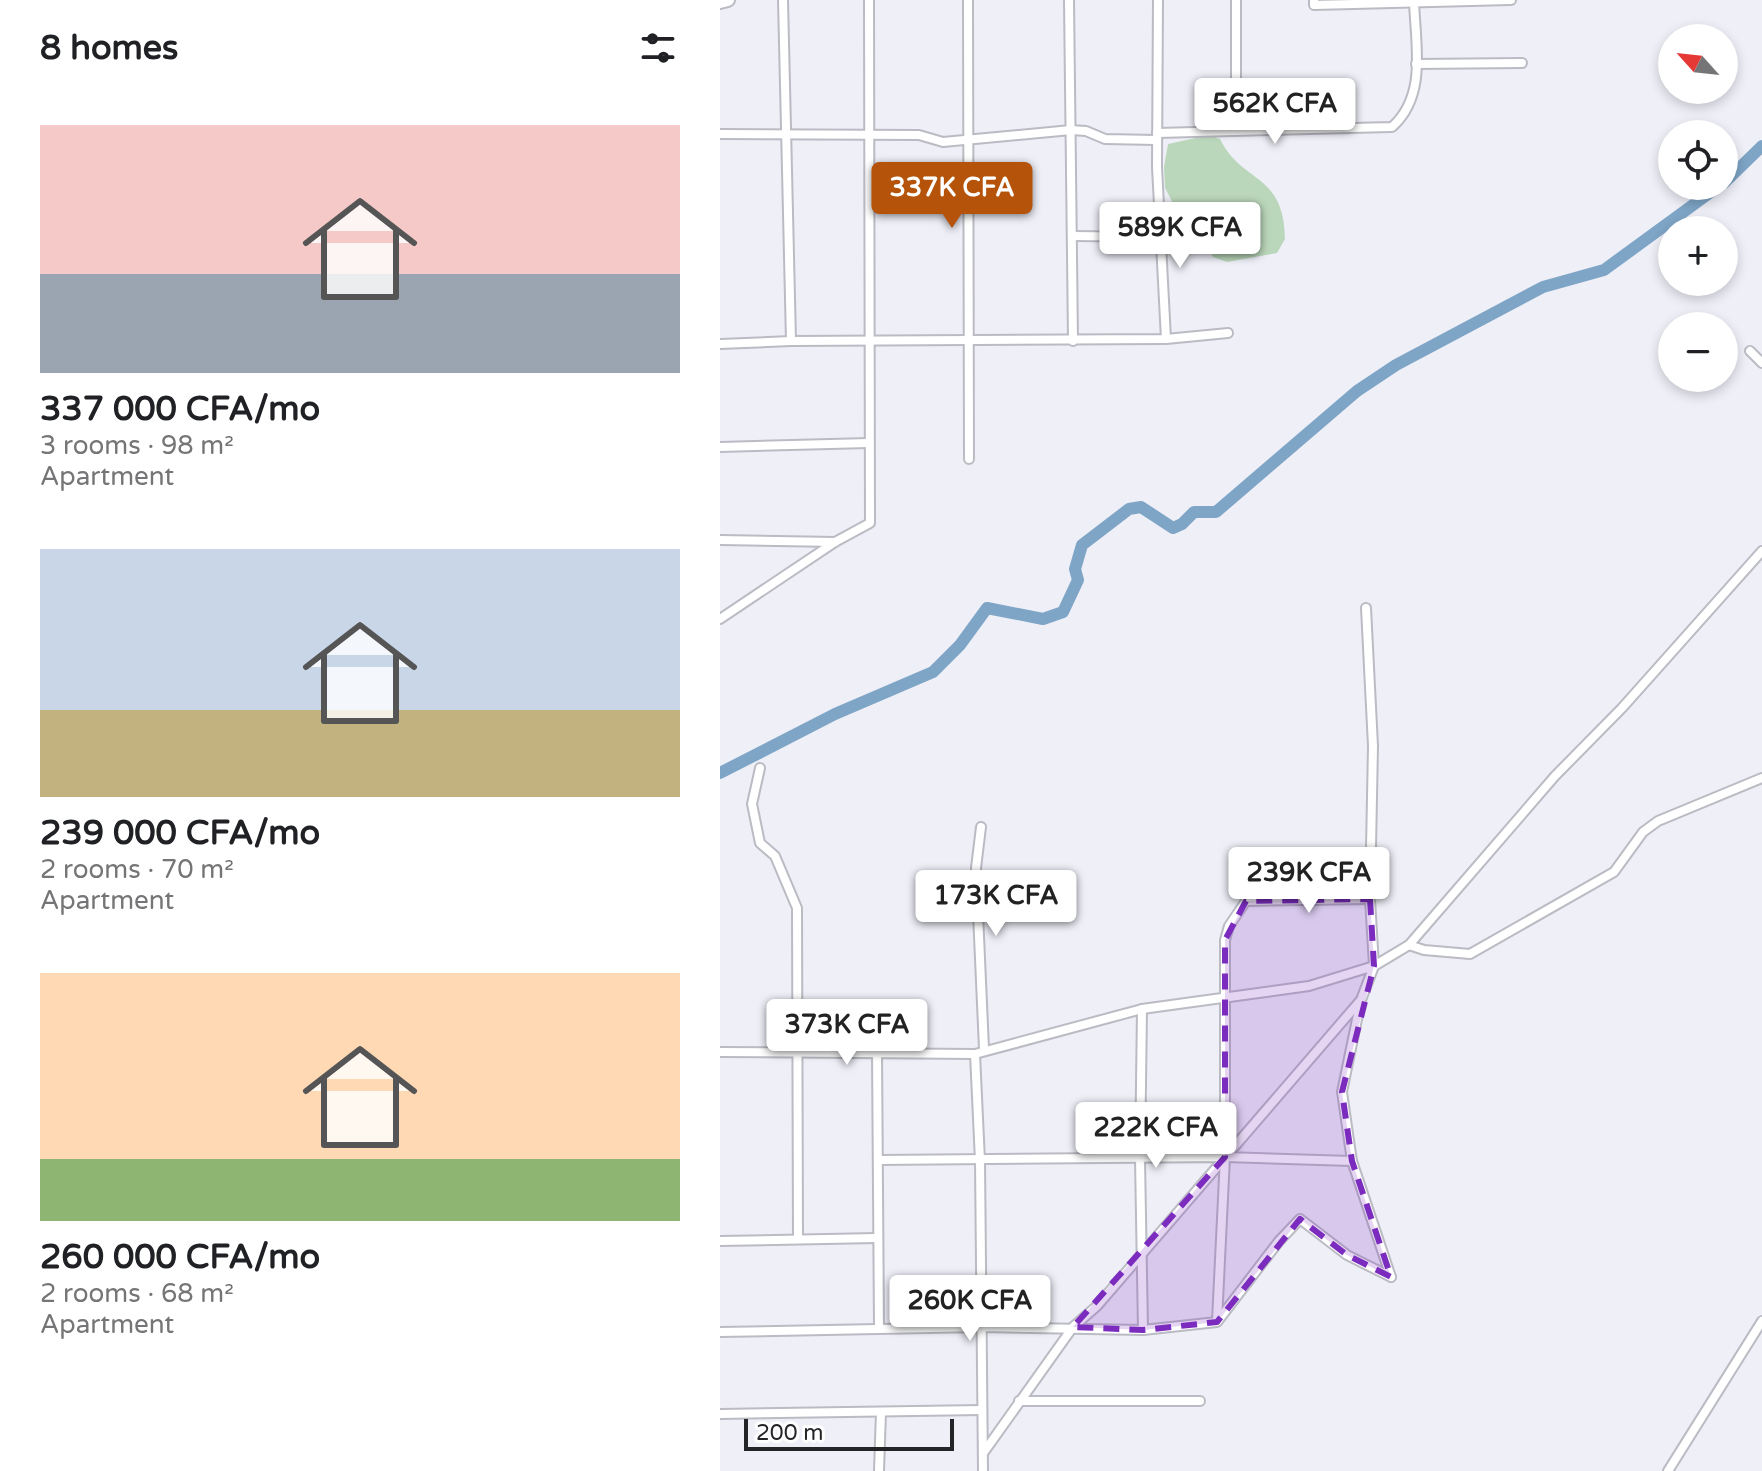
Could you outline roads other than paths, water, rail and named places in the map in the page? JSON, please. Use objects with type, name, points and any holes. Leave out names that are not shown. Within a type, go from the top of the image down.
[{"type":"main road","points":[[720,2],[728,0]]},
{"type":"street","points":[[783,0],[791,341]]},
{"type":"street","points":[[720,619],[835,542],[870,523],[867,341],[869,0]]},
{"type":"street","points":[[968,0],[969,459]]},
{"type":"street","points":[[1069,0],[1073,341]]},
{"type":"street","points":[[1158,0],[1157,136],[1166,339]]},
{"type":"street","points":[[1236,0],[1236,131]]},
{"type":"street","points":[[1314,0],[1314,5],[1511,0]]},
{"type":"street","points":[[720,134],[784,137],[919,135],[943,142],[1071,130],[1105,139],[1236,131],[1392,127],[1414,97],[1414,1]]},
{"type":"street","points":[[1416,64],[1522,63]]},
{"type":"street","points":[[1072,236],[1162,237]]},
{"type":"street","points":[[720,344],[1166,339],[1228,333]]},
{"type":"street","points":[[1750,351],[1762,363]]},
{"type":"street","points":[[720,447],[869,443]]},
{"type":"street","points":[[720,540],[835,542]]},
{"type":"street","points":[[720,1052],[794,1050],[975,1054],[984,1049],[1142,1009],[1309,986],[1374,966],[1409,945],[1555,776],[1622,708],[1762,551]]},
{"type":"street","points":[[720,1332],[982,1327],[1143,1330],[1217,1322],[1279,1241],[1300,1219],[1347,1255],[1391,1277],[1352,1161],[1342,1092],[1361,1000],[1374,966],[1370,899],[1373,746],[1366,608]]},
{"type":"street","points":[[760,768],[752,804],[760,843],[775,856],[797,908],[794,1050],[798,1239]]},
{"type":"street","points":[[1409,945],[1424,950],[1470,954],[1614,872],[1643,832],[1658,821],[1762,778]]},
{"type":"street","points":[[981,827],[976,868],[984,1049]]},
{"type":"street","points":[[1217,1322],[1225,1157],[1223,998],[1225,940],[1229,926],[1246,901],[1268,898],[1370,899]]},
{"type":"street","points":[[984,1452],[1073,1327],[1097,1306],[1361,1000]]},
{"type":"street","points":[[1142,1009],[1140,1159],[1143,1330]]},
{"type":"street","points":[[877,1051],[879,1328]]},
{"type":"street","points":[[975,1054],[980,1161],[983,1471]]},
{"type":"street","points":[[879,1160],[1225,1157],[1352,1161]]},
{"type":"street","points":[[720,1241],[877,1238]]},
{"type":"street","points":[[1668,1471],[1762,1321]]},
{"type":"street","points":[[1019,1401],[1200,1401]]},
{"type":"street","points":[[720,1414],[982,1410]]},
{"type":"street","points":[[879,1471],[881,1412]]},
{"type":"waterway","points":[[1738,169],[1762,146]]},
{"type":"waterway","points":[[720,773],[835,714],[933,672],[960,645],[987,608],[1043,619],[1063,612],[1078,580],[1075,569],[1082,545],[1129,509],[1141,507],[1173,528],[1194,512],[1216,512],[1357,391],[1396,365],[1543,287],[1604,270],[1700,200]]}]
